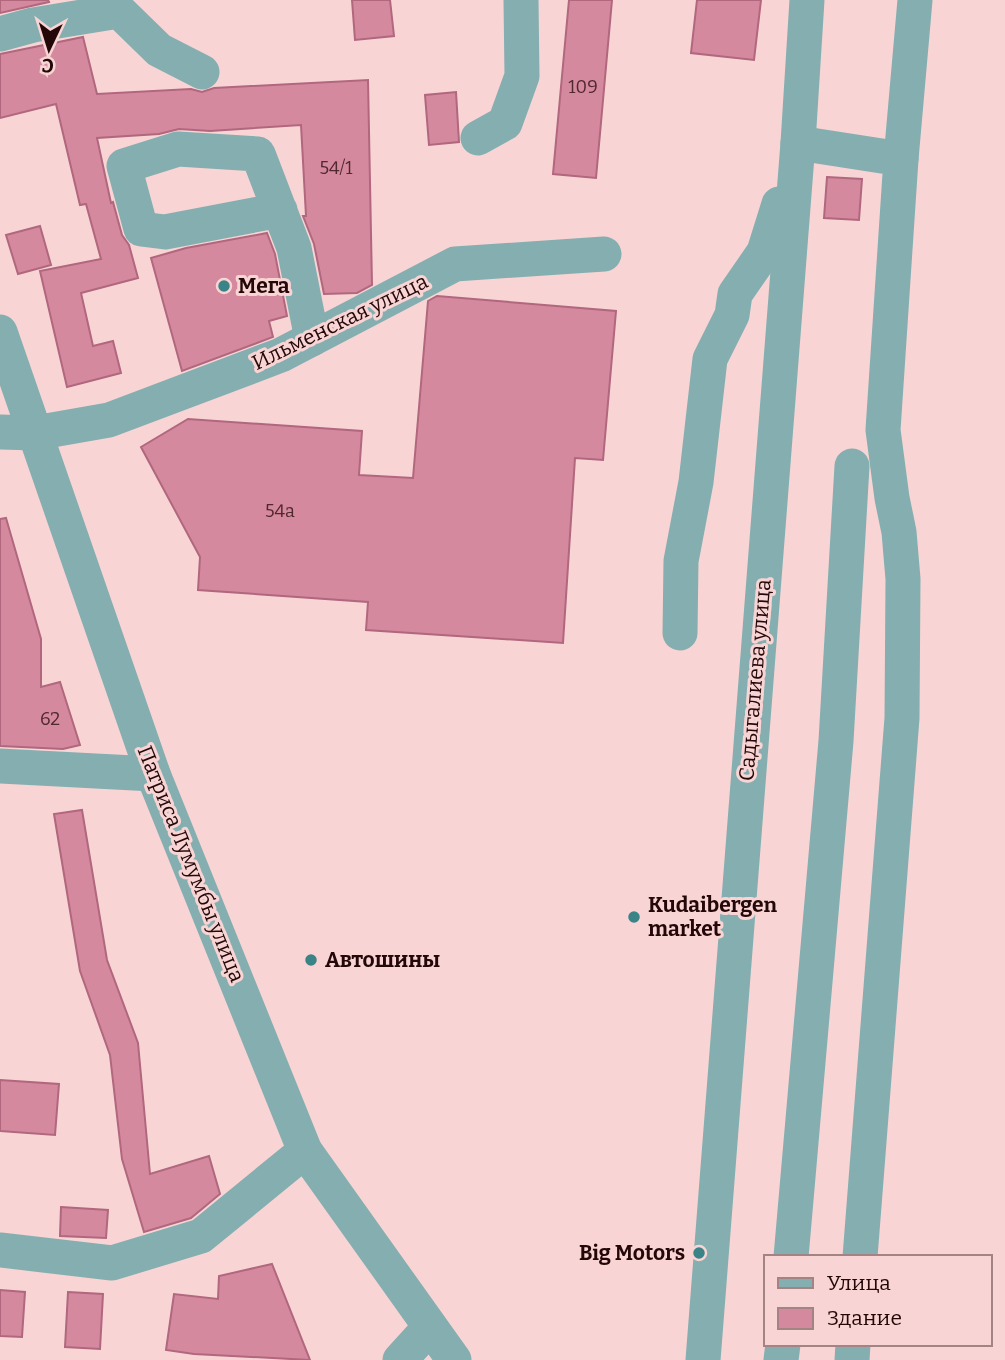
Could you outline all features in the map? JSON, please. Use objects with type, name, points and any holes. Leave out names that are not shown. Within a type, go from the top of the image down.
[{"type":"street","points":[[478,138],[505,124],[523,76],[521,0]]},
{"type":"street","name":"Садыгалиева улица","points":[[703,1360],[807,0]]},
{"type":"street","points":[[860,1255],[902,718],[903,579],[900,532],[892,498],[883,430],[901,159],[915,0]]},
{"type":"street","points":[[0,34],[33,25],[119,11],[159,50],[202,72]]},
{"type":"street","points":[[680,633],[681,561],[696,482],[710,359],[732,315],[735,294],[764,253],[778,209],[782,164],[798,143],[901,159]]},
{"type":"street","points":[[280,210],[294,248],[312,339]]},
{"type":"street","name":"Ильменская улица","points":[[0,432],[35,433],[109,420],[281,355],[455,264],[604,254]]},
{"type":"street","name":"Патриса Лумумбы улица","points":[[0,332],[153,774],[305,1151],[454,1360]]},
{"type":"street","points":[[791,1255],[835,755],[852,466]]},
{"type":"street","points":[[0,766],[153,774]]},
{"type":"street","points":[[0,1250],[112,1263],[201,1236],[305,1151]]},
{"type":"street","points":[[400,1360],[430,1327]]},
{"type":"building","points":[[0,0],[48,0],[49,2],[0,13]]},
{"type":"building","points":[[352,0],[390,0],[394,36],[355,40]]},
{"type":"building","points":[[569,0],[612,0],[596,178],[553,174]]},
{"type":"building","points":[[697,0],[761,0],[754,60],[691,53]]},
{"type":"building","points":[[83,37],[97,94],[191,89],[202,92],[214,88],[368,80],[372,285],[357,293],[324,294],[314,244],[303,216],[306,216],[301,125],[210,131],[179,129],[159,134],[97,138],[111,203],[113,202],[122,235],[129,245],[138,278],[81,293],[93,346],[113,341],[121,373],[67,387],[40,271],[101,259],[86,204],[80,205],[56,104],[0,118],[0,54]]},
{"type":"building","points":[[456,92],[459,142],[429,145],[425,95]]},
{"type":"building","points":[[827,177],[862,179],[859,220],[824,218]]},
{"type":"building","points":[[40,226],[51,265],[18,274],[6,235]]},
{"type":"building","name":"Мега","points":[[267,233],[275,254],[287,316],[269,321],[273,337],[182,371],[151,258],[186,248]]},
{"type":"building","points":[[437,296],[616,311],[603,460],[575,458],[563,643],[366,630],[368,602],[198,590],[200,557],[141,447],[188,419],[362,431],[359,475],[413,478],[428,301]]},
{"type":"building","points":[[6,518],[41,639],[41,687],[60,682],[80,745],[63,749],[0,746],[0,519]]},
{"type":"building","points":[[82,810],[107,960],[138,1043],[150,1174],[209,1156],[220,1194],[191,1218],[144,1232],[122,1159],[110,1055],[80,971],[54,814]]},
{"type":"building","points":[[0,1080],[59,1084],[55,1135],[0,1131]]},
{"type":"building","points":[[61,1207],[108,1210],[106,1238],[60,1236]]},
{"type":"building","points":[[272,1264],[310,1360],[166,1350],[174,1294],[218,1299],[219,1276]]},
{"type":"building","points":[[0,1290],[25,1292],[22,1337],[0,1336]]},
{"type":"building","points":[[68,1292],[103,1294],[100,1349],[65,1347]]},
{"type":"place","name":"Мега","points":[[224,286]]},
{"type":"place","name":"Kudaibergen market","points":[[634,917]]},
{"type":"place","name":"Автошины","points":[[311,960]]},
{"type":"place","name":"Big Motors","points":[[699,1253]]}]
